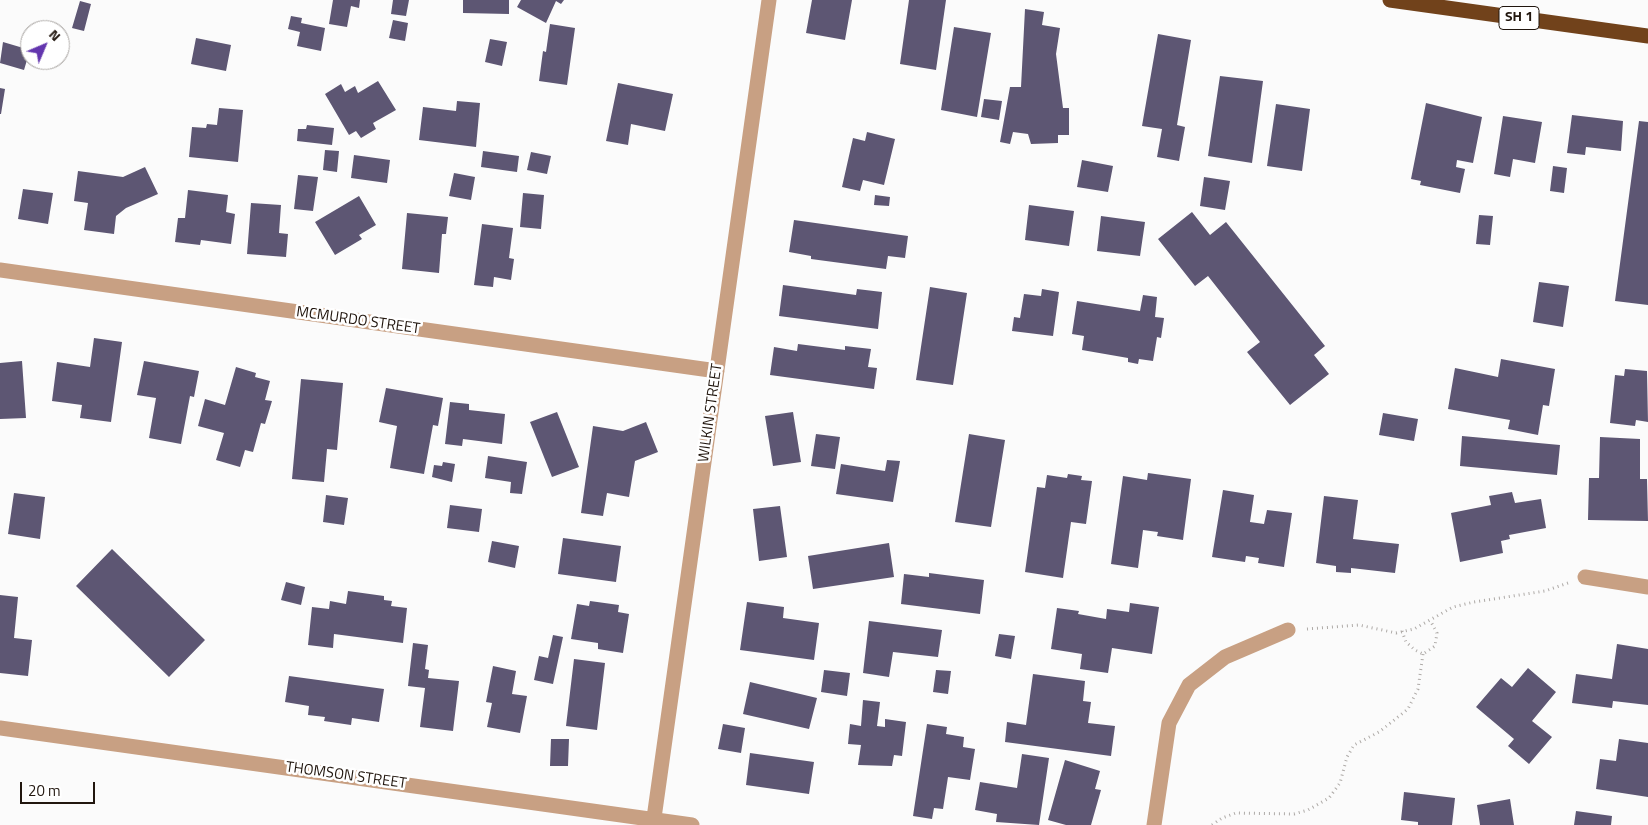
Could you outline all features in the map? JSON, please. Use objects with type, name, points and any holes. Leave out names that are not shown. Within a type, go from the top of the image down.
[{"type":"highway","name":"SH 1","points":[[1390,0],[1648,36]]},
{"type":"street","name":"WILKIN STREET","points":[[653,822],[769,0]]},
{"type":"street","name":"MCMURDO STREET","points":[[0,270],[717,371]]},
{"type":"street","points":[[1585,577],[1648,587]]},
{"type":"street","points":[[1154,825],[1169,724],[1188,685],[1225,657],[1288,630]]},
{"type":"street","name":"THOMSON STREET","points":[[0,728],[653,822],[692,825]]},
{"type":"path","points":[[1288,630],[1359,625],[1379,631],[1414,629],[1453,607],[1545,591],[1585,577]]},
{"type":"path","points":[[1212,825],[1222,818],[1236,813],[1294,814],[1308,810],[1329,798],[1340,784],[1347,757],[1354,745],[1364,738],[1379,732],[1408,709],[1418,689],[1424,654],[1435,646],[1437,633],[1430,620]]},
{"type":"path","points":[[1402,631],[1406,642],[1414,650],[1424,654]]},
{"type":"building","points":[[333,0],[360,0],[359,8],[351,6],[347,27],[329,24]]},
{"type":"building","points":[[393,0],[409,0],[406,16],[391,14]]},
{"type":"building","points":[[463,0],[509,0],[509,14],[463,13]]},
{"type":"building","points":[[521,0],[564,0],[561,4],[556,1],[546,23],[517,7]]},
{"type":"building","points":[[812,0],[852,0],[845,40],[806,33]]},
{"type":"building","points":[[909,0],[946,0],[936,70],[900,64]]},
{"type":"building","points":[[80,1],[91,4],[84,31],[72,28]]},
{"type":"building","points":[[1025,9],[1044,12],[1042,25],[1060,28],[1056,54],[1063,108],[1069,108],[1069,135],[1058,135],[1058,143],[1031,144],[1028,134],[1013,132],[1010,144],[1000,142],[1010,87],[1021,87]]},
{"type":"building","points":[[291,16],[302,18],[301,23],[325,28],[321,51],[297,46],[300,32],[288,29]]},
{"type":"building","points":[[393,20],[408,23],[405,41],[389,38]]},
{"type":"building","points":[[550,24],[575,28],[567,85],[539,81],[543,51],[546,52]]},
{"type":"building","points":[[954,27],[991,33],[977,117],[941,110]]},
{"type":"building","points":[[1158,34],[1191,40],[1177,125],[1185,127],[1179,161],[1157,157],[1162,129],[1142,126]]},
{"type":"building","points":[[196,38],[231,45],[226,71],[191,64]]},
{"type":"building","points":[[490,39],[507,42],[502,66],[485,62]]},
{"type":"building","points":[[3,42],[20,47],[20,69],[0,63]]},
{"type":"building","points":[[1220,76],[1263,81],[1252,163],[1208,156]]},
{"type":"building","points":[[378,81],[396,110],[373,123],[376,129],[361,138],[356,131],[349,135],[325,94],[341,84],[345,92],[355,86],[358,93]]},
{"type":"building","points":[[618,83],[673,94],[665,131],[631,124],[628,145],[606,141]]},
{"type":"building","points":[[0,88],[5,89],[1,114],[0,114]]},
{"type":"building","points":[[984,99],[1002,101],[999,120],[981,117]]},
{"type":"building","points":[[457,101],[480,103],[476,147],[419,140],[423,107],[456,111]]},
{"type":"building","points":[[1426,103],[1482,117],[1473,163],[1457,160],[1456,167],[1465,169],[1460,193],[1420,185],[1421,181],[1411,179]]},
{"type":"building","points":[[1276,104],[1310,109],[1302,171],[1267,166]]},
{"type":"building","points":[[219,108],[243,110],[238,162],[189,157],[192,127],[206,128],[207,124],[217,125]]},
{"type":"building","points":[[1572,115],[1623,121],[1621,151],[1586,147],[1585,155],[1567,153]]},
{"type":"building","points":[[1503,116],[1542,122],[1535,163],[1513,159],[1510,177],[1494,174]]},
{"type":"building","points":[[1639,121],[1648,122],[1648,305],[1615,301]]},
{"type":"building","points":[[307,125],[334,128],[332,145],[297,141],[298,129],[306,129]]},
{"type":"building","points":[[867,132],[895,139],[884,185],[863,180],[860,191],[842,187],[853,138],[865,141]]},
{"type":"building","points":[[325,150],[339,151],[337,172],[323,170]]},
{"type":"building","points":[[483,151],[519,156],[517,172],[481,167]]},
{"type":"building","points":[[531,152],[551,156],[547,174],[527,170]]},
{"type":"building","points":[[354,155],[390,160],[387,183],[351,178]]},
{"type":"building","points":[[1082,160],[1113,166],[1108,192],[1077,187]]},
{"type":"building","points":[[1553,166],[1567,168],[1564,193],[1550,191]]},
{"type":"building","points":[[145,167],[158,194],[126,208],[116,216],[114,234],[84,230],[88,203],[74,201],[78,171],[123,177]]},
{"type":"building","points":[[454,173],[475,177],[471,200],[449,196]]},
{"type":"building","points":[[298,175],[318,177],[313,211],[294,209]]},
{"type":"building","points":[[1204,177],[1230,181],[1225,210],[1200,206]]},
{"type":"building","points":[[23,189],[53,193],[48,224],[18,219]]},
{"type":"building","points":[[188,190],[228,195],[226,212],[235,214],[231,244],[201,240],[200,245],[175,242],[178,218],[185,218]]},
{"type":"building","points":[[523,193],[544,195],[541,229],[520,227]]},
{"type":"building","points":[[875,195],[890,197],[889,206],[874,205]]},
{"type":"building","points":[[359,196],[376,225],[359,235],[362,239],[335,255],[315,222]]},
{"type":"building","points":[[251,203],[281,205],[279,233],[288,234],[286,257],[247,254]]},
{"type":"building","points":[[1029,205],[1074,211],[1069,246],[1025,240]]},
{"type":"building","points":[[1192,212],[1210,235],[1226,222],[1325,346],[1314,355],[1329,374],[1290,405],[1247,352],[1260,342],[1208,276],[1195,286],[1158,239]]},
{"type":"building","points":[[407,213],[448,217],[446,234],[442,234],[439,273],[402,269]]},
{"type":"building","points":[[1479,215],[1493,216],[1490,245],[1476,244]]},
{"type":"building","points":[[1101,216],[1145,222],[1140,256],[1097,251]]},
{"type":"building","points":[[794,220],[908,236],[905,258],[888,256],[886,269],[811,259],[811,256],[789,252]]},
{"type":"building","points":[[482,224],[513,228],[509,258],[514,259],[511,280],[494,277],[493,287],[474,285]]},
{"type":"building","points":[[1539,282],[1569,286],[1563,327],[1533,322]]},
{"type":"building","points":[[783,285],[856,295],[857,289],[882,292],[878,329],[779,316]]},
{"type":"building","points":[[930,287],[967,293],[953,385],[916,380]]},
{"type":"building","points":[[1042,289],[1059,292],[1053,336],[1012,331],[1014,317],[1020,318],[1024,294],[1041,296]]},
{"type":"building","points":[[1143,295],[1157,297],[1155,317],[1164,318],[1161,338],[1157,337],[1153,361],[1139,359],[1138,364],[1128,362],[1128,358],[1082,350],[1084,336],[1072,334],[1077,301],[1140,311]]},
{"type":"building","points":[[94,338],[122,342],[111,422],[80,418],[82,405],[52,401],[57,362],[90,367]]},
{"type":"building","points":[[798,344],[845,350],[845,346],[871,349],[868,367],[877,368],[874,389],[770,375],[774,347],[797,351]]},
{"type":"building","points":[[1501,359],[1555,369],[1549,406],[1543,405],[1538,435],[1508,429],[1510,420],[1448,409],[1455,368],[1498,377]]},
{"type":"building","points":[[22,361],[26,418],[0,419],[0,363]]},
{"type":"building","points":[[144,361],[199,371],[194,397],[190,396],[181,444],[149,438],[156,398],[137,395]]},
{"type":"building","points":[[236,367],[256,373],[255,377],[270,381],[265,400],[272,401],[265,424],[261,423],[253,452],[245,450],[240,467],[216,460],[224,433],[198,426],[205,399],[225,405]]},
{"type":"building","points":[[1625,369],[1647,371],[1648,422],[1636,420],[1635,426],[1610,423],[1615,375],[1624,376]]},
{"type":"building","points":[[301,379],[343,383],[337,450],[327,449],[324,482],[292,479]]},
{"type":"building","points":[[386,388],[443,398],[438,426],[433,425],[424,474],[390,468],[397,426],[379,422]]},
{"type":"building","points":[[450,402],[469,404],[469,410],[505,414],[502,444],[463,439],[462,446],[445,444]]},
{"type":"building","points":[[557,412],[579,467],[552,477],[530,422]]},
{"type":"building","points":[[793,412],[801,462],[773,466],[765,416]]},
{"type":"building","points":[[1383,413],[1418,419],[1414,441],[1379,435]]},
{"type":"building","points":[[646,422],[658,452],[635,461],[629,497],[607,493],[603,516],[581,513],[593,426],[623,431]]},
{"type":"building","points":[[816,434],[840,437],[835,469],[811,466]]},
{"type":"building","points":[[969,434],[1005,440],[991,527],[955,522]]},
{"type":"building","points":[[1462,436],[1560,445],[1557,475],[1460,466]]},
{"type":"building","points":[[1600,437],[1640,439],[1640,479],[1647,479],[1648,521],[1588,520],[1589,478],[1599,478]]},
{"type":"building","points":[[488,456],[527,462],[522,494],[510,493],[511,482],[485,478]]},
{"type":"building","points":[[887,460],[900,461],[893,502],[836,494],[841,464],[885,471]]},
{"type":"building","points":[[443,462],[455,464],[452,482],[432,477],[434,465],[442,466]]},
{"type":"building","points":[[1148,473],[1191,479],[1183,540],[1157,536],[1158,532],[1143,530],[1138,568],[1111,564],[1123,476],[1147,480]]},
{"type":"building","points":[[1068,474],[1082,476],[1081,480],[1092,481],[1086,524],[1071,522],[1063,578],[1025,572],[1037,487],[1045,488],[1047,475],[1067,478]]},
{"type":"building","points":[[1223,490],[1254,495],[1250,522],[1264,524],[1267,510],[1292,513],[1284,567],[1258,563],[1259,558],[1246,556],[1245,562],[1212,557]]},
{"type":"building","points":[[1512,492],[1515,503],[1541,499],[1546,528],[1509,535],[1510,539],[1501,541],[1503,553],[1460,562],[1451,513],[1491,505],[1489,496]]},
{"type":"building","points":[[14,493],[45,497],[40,539],[8,534]]},
{"type":"building","points":[[326,495],[348,498],[344,525],[323,522]]},
{"type":"building","points":[[1324,496],[1358,500],[1353,539],[1399,544],[1395,573],[1351,568],[1351,573],[1336,572],[1336,566],[1316,563]]},
{"type":"building","points":[[450,505],[482,509],[479,532],[447,528]]},
{"type":"building","points":[[780,506],[787,557],[759,561],[753,509]]},
{"type":"building","points":[[563,538],[621,546],[616,582],[558,574]]},
{"type":"building","points":[[492,541],[519,546],[515,568],[488,562]]},
{"type":"building","points":[[889,543],[894,577],[813,589],[808,556]]},
{"type":"building","points":[[112,549],[205,640],[169,677],[76,586]]},
{"type":"building","points":[[929,573],[984,580],[980,614],[901,604],[904,574],[929,577]]},
{"type":"building","points":[[286,582],[305,587],[301,605],[281,600]]},
{"type":"building","points":[[348,591],[384,596],[384,600],[392,601],[391,606],[407,608],[403,643],[334,634],[333,648],[308,645],[312,607],[329,609],[330,601],[346,604]]},
{"type":"building","points":[[0,595],[18,597],[14,638],[32,640],[28,676],[0,673]]},
{"type":"building","points":[[590,601],[619,605],[618,612],[629,614],[623,653],[598,649],[598,643],[571,639],[577,604],[589,606]]},
{"type":"building","points":[[747,602],[784,607],[783,618],[819,623],[814,660],[740,650]]},
{"type":"building","points":[[1130,603],[1159,607],[1152,654],[1112,648],[1108,673],[1080,669],[1082,654],[1051,649],[1057,608],[1079,611],[1078,614],[1106,619],[1107,609],[1129,612]]},
{"type":"building","points":[[869,621],[942,630],[938,657],[893,652],[889,677],[863,673]]},
{"type":"building","points":[[999,634],[1015,636],[1011,659],[995,656]]},
{"type":"building","points":[[553,635],[563,637],[553,684],[534,680],[539,656],[548,658]]},
{"type":"building","points":[[413,643],[428,645],[425,669],[429,670],[428,678],[459,681],[453,731],[420,727],[425,688],[408,686]]},
{"type":"building","points":[[1617,644],[1648,649],[1648,705],[1613,701],[1612,708],[1572,703],[1576,674],[1612,679]]},
{"type":"building","points":[[574,659],[605,663],[597,730],[566,726]]},
{"type":"building","points":[[493,666],[516,671],[512,694],[527,696],[520,733],[487,727],[492,703],[486,702]]},
{"type":"building","points":[[1528,668],[1556,692],[1532,721],[1552,737],[1529,764],[1508,746],[1514,739],[1476,707],[1501,678],[1512,687]]},
{"type":"building","points":[[824,670],[850,673],[847,696],[821,692]]},
{"type":"building","points":[[936,670],[951,671],[948,694],[933,692]]},
{"type":"building","points":[[1033,674],[1085,681],[1083,701],[1091,702],[1088,723],[1115,726],[1111,756],[1005,742],[1007,722],[1026,725]]},
{"type":"building","points":[[289,676],[384,689],[379,722],[352,718],[351,725],[324,721],[325,717],[308,715],[309,706],[285,702]]},
{"type":"building","points":[[750,682],[817,698],[809,729],[743,714]]},
{"type":"building","points":[[863,700],[880,702],[877,726],[885,727],[885,719],[906,722],[902,756],[894,755],[892,766],[858,765],[861,745],[848,744],[850,724],[861,726]]},
{"type":"building","points":[[723,724],[745,728],[741,753],[718,749]]},
{"type":"building","points":[[927,724],[947,727],[946,734],[964,737],[963,747],[975,749],[970,780],[948,777],[943,809],[934,808],[932,819],[913,816]]},
{"type":"building","points":[[551,739],[569,739],[568,766],[550,766]]},
{"type":"building","points":[[1619,739],[1648,743],[1648,797],[1596,789],[1600,759],[1616,761]]},
{"type":"building","points":[[750,753],[814,762],[809,794],[746,785]]},
{"type":"building","points":[[1022,754],[1049,758],[1039,825],[996,822],[997,814],[975,810],[980,782],[1017,788]]},
{"type":"building","points":[[1065,760],[1100,771],[1095,789],[1101,790],[1091,825],[1066,825],[1048,820]]},
{"type":"building","points":[[1404,792],[1455,798],[1452,825],[1418,825],[1418,822],[1401,820]]},
{"type":"building","points":[[1510,799],[1514,825],[1480,825],[1477,805]]},
{"type":"building","points":[[1576,811],[1612,816],[1611,825],[1574,825]]}]
